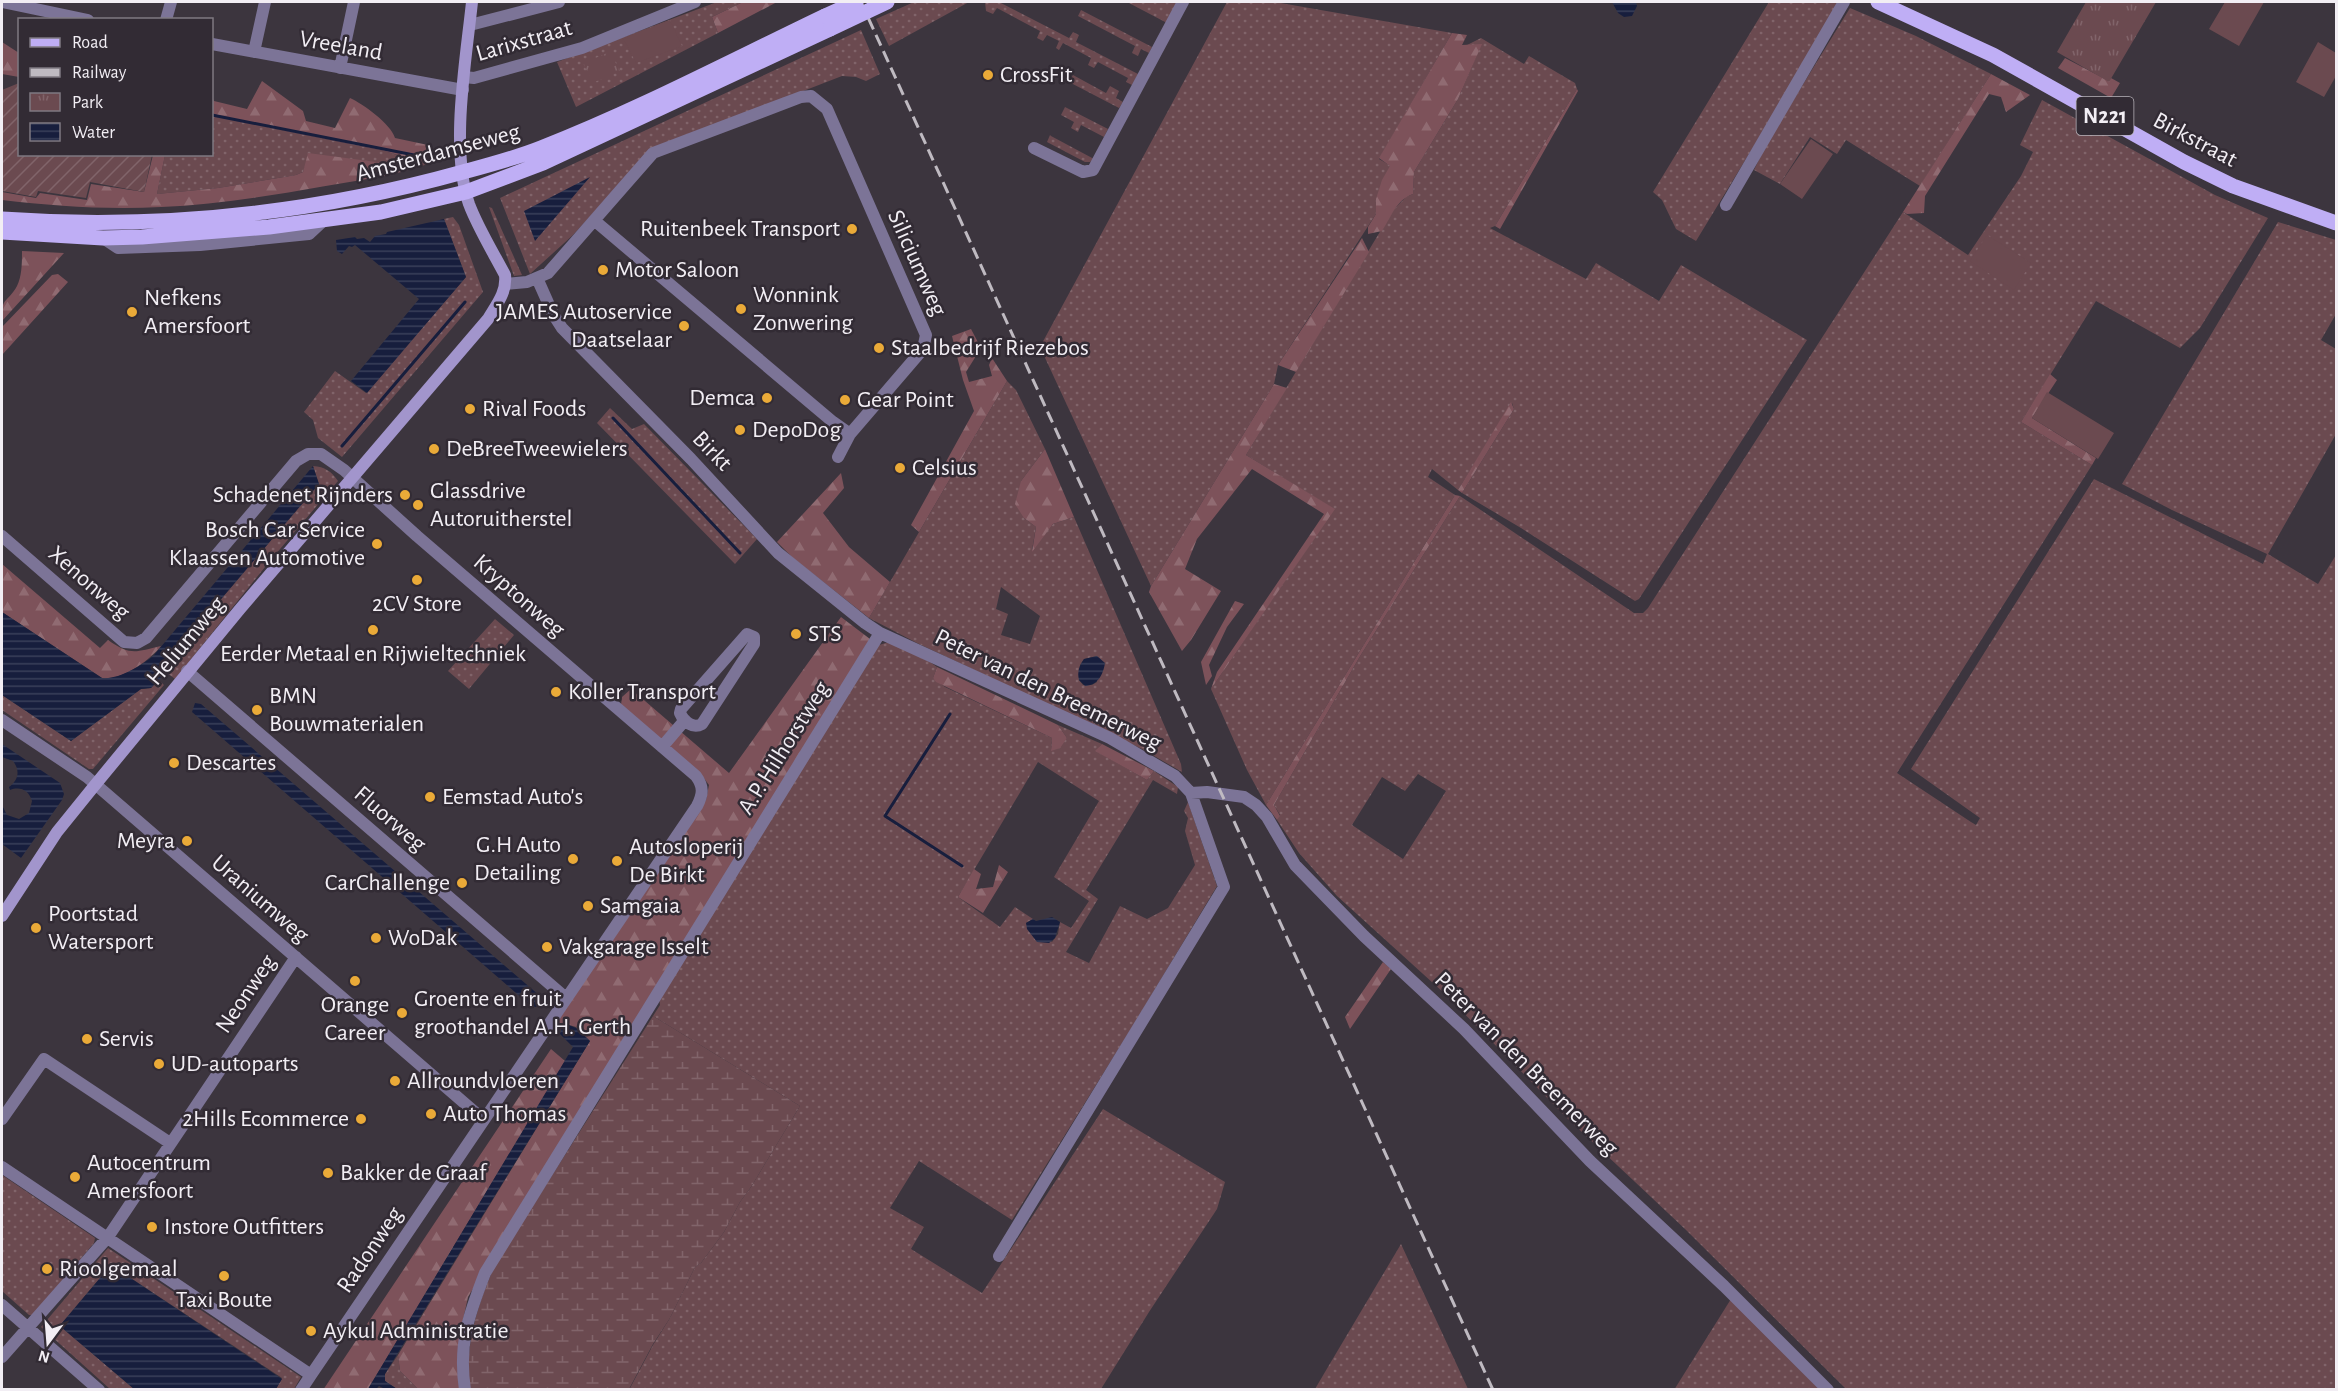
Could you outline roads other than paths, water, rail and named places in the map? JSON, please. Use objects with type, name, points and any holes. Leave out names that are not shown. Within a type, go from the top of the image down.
[{"type":"main road","name":"Amsterdamseweg","points":[[2,232],[103,238],[180,235],[269,227],[381,212],[466,192],[543,163],[827,22],[856,2]]},
{"type":"main road","name":"Amsterdamseweg","points":[[2,219],[139,223],[254,214],[311,207],[416,186],[540,149],[827,22],[887,2]]},
{"type":"main road","name":"Birkstraat","points":[[1878,2],[1993,55],[2184,162],[2233,186],[2337,223]]},
{"type":"street","points":[[2,2],[78,18]]},
{"type":"street","points":[[64,15],[68,2]]},
{"type":"street","points":[[167,18],[171,2]]},
{"type":"street","points":[[254,52],[265,2]]},
{"type":"street","points":[[340,68],[354,2]]},
{"type":"street","points":[[472,2],[464,77],[460,158],[470,206],[505,275],[506,284]]},
{"type":"street","points":[[470,25],[559,2]]},
{"type":"street","name":"Larixstraat","points":[[464,77],[474,78],[582,48],[695,2]]},
{"type":"street","points":[[1035,148],[1083,172],[1093,170],[1183,2]]},
{"type":"street","points":[[1726,205],[1844,2]]},
{"type":"street","name":"Vreeland","points":[[213,44],[463,90]]},
{"type":"street","name":"Siliciumweg","points":[[506,284],[527,282],[548,273],[653,153],[801,97],[810,96],[827,109],[926,335],[923,350],[850,434],[838,458]]},
{"type":"street","points":[[595,221],[832,422],[850,434]]},
{"type":"street","name":"Birkt","points":[[537,278],[562,328],[691,459],[778,553],[826,594],[880,633]]},
{"type":"street","name":"Heliumweg","points":[[2,916],[57,832],[187,671],[488,319],[506,284]]},
{"type":"street","name":"Xenonweg","points":[[2,536],[124,642],[137,643],[146,638],[296,461],[308,454],[321,454],[352,476]]},
{"type":"street","name":"Kryptonweg","points":[[352,476],[417,536],[696,776],[703,789]]},
{"type":"street","name":"Peter van den Breemerweg","points":[[880,633],[1110,738],[1175,776],[1191,793],[1224,887],[999,1256]]},
{"type":"street","name":"A.P. Hilhorstweg","points":[[465,1389],[462,1346],[472,1304],[485,1273],[880,633]]},
{"type":"street","points":[[751,635],[755,639],[754,644],[724,689],[702,724],[697,727],[692,726],[680,713],[744,636],[751,635]]},
{"type":"street","name":"Fluorweg","points":[[187,671],[566,998]]},
{"type":"street","points":[[709,678],[724,689]]},
{"type":"street","name":"Uraniumweg","points":[[2,720],[95,785],[484,1120]]},
{"type":"street","points":[[662,747],[685,720]]},
{"type":"street","name":"Radonweg","points":[[301,1389],[697,806],[703,789]]},
{"type":"street","name":"Peter van den Breemerweg","points":[[1191,793],[1208,792],[1244,797],[1256,805],[1267,817],[1295,865],[1364,936],[1464,1029],[1590,1161],[1724,1286],[1827,1389]]},
{"type":"street","name":"Neonweg","points":[[2,1358],[108,1237],[296,957]]},
{"type":"street","points":[[2,1119],[44,1059],[170,1143]]},
{"type":"street","points":[[2,1167],[311,1375]]},
{"type":"street","points":[[2,1305],[99,1389]]},
{"type":"water","points":[[1612,2],[1636,2],[1637,6],[1632,16],[1624,17],[1618,13]]},
{"type":"water","points":[[590,177],[535,241],[524,211]]},
{"type":"water","points":[[444,219],[466,277],[367,393],[351,381],[419,299],[355,245],[349,246],[342,254],[337,251],[336,240],[355,237],[364,238],[370,242],[375,236],[387,232]]},
{"type":"water","points":[[313,466],[319,484],[170,659],[166,664],[166,672],[151,688],[141,689],[71,741],[2,695],[2,612],[102,678],[115,677],[130,671],[154,655]]},
{"type":"water","points":[[1097,656],[1105,663],[1103,672],[1097,681],[1085,686],[1079,680],[1080,667],[1084,659]]},
{"type":"water","points":[[195,703],[201,704],[540,996],[542,1001],[536,1007],[531,1006],[192,712]]},
{"type":"water","points":[[2,744],[60,783],[64,794],[21,858],[2,844],[2,805],[7,815],[19,819],[29,813],[32,801],[24,790],[10,790],[9,787],[17,778],[17,771],[13,761],[2,757]]},
{"type":"water","points":[[1052,917],[1060,922],[1055,938],[1049,943],[1037,942],[1027,929],[1026,923],[1033,919],[1036,921]]},
{"type":"water","points":[[566,1024],[576,1028],[590,1041],[385,1374],[385,1381],[397,1389],[385,1389],[379,1386],[376,1389],[368,1389],[573,1047],[560,1034],[562,1027]]},
{"type":"water","points":[[111,1265],[282,1379],[276,1389],[134,1389],[61,1327]]},
{"type":"waterway","points":[[213,115],[424,157]]},
{"type":"waterway","points":[[342,446],[465,302]]},
{"type":"waterway","points":[[613,418],[740,553]]},
{"type":"waterway","points":[[950,714],[885,816],[962,866]]},
{"type":"railway","points":[[861,2],[1493,1390]]},
{"type":"place","name":"CrossFit","points":[[988,75]]},
{"type":"place","name":"Ruitenbeek Transport","points":[[852,229]]},
{"type":"place","name":"Motor Saloon","points":[[603,270]]},
{"type":"place","name":"Wonnink Zonwering","points":[[741,309]]},
{"type":"place","name":"Nefkens Amersfoort","points":[[132,312]]},
{"type":"place","name":"JAMES Autoservice Daatselaar","points":[[684,326]]},
{"type":"place","name":"Staalbedrijf Riezebos","points":[[879,348]]},
{"type":"place","name":"Demca","points":[[767,398]]},
{"type":"place","name":"Gear Point","points":[[845,400]]},
{"type":"place","name":"Rival Foods","points":[[470,409]]},
{"type":"place","name":"DepoDog","points":[[740,430]]},
{"type":"place","name":"DeBreeTweewielers","points":[[434,449]]},
{"type":"place","name":"Celsius","points":[[900,468]]},
{"type":"place","name":"Schadenet Rijnders","points":[[405,495]]},
{"type":"place","name":"Glassdrive Autoruitherstel","points":[[418,505]]},
{"type":"place","name":"Bosch Car Service Klaassen Automotive","points":[[377,544]]},
{"type":"place","name":"2CV Store","points":[[417,580]]},
{"type":"place","name":"Eerder Metaal en Rijwieltechniek","points":[[373,630]]},
{"type":"place","name":"STS","points":[[796,634]]},
{"type":"place","name":"Koller Transport","points":[[556,692]]},
{"type":"place","name":"BMN Bouwmaterialen","points":[[257,710]]},
{"type":"place","name":"Descartes","points":[[174,763]]},
{"type":"place","name":"Eemstad Auto's","points":[[430,797]]},
{"type":"place","name":"Meyra","points":[[187,841]]},
{"type":"place","name":"G.H Auto Detailing","points":[[573,859]]},
{"type":"place","name":"Autosloperij De Birkt","points":[[617,861]]},
{"type":"place","name":"CarChallenge","points":[[462,883]]},
{"type":"place","name":"Samgaia","points":[[588,906]]},
{"type":"place","name":"Poortstad Watersport","points":[[36,928]]},
{"type":"place","name":"WoDak","points":[[376,938]]},
{"type":"place","name":"Vakgarage Isselt","points":[[547,947]]},
{"type":"place","name":"Orange Career","points":[[355,981]]},
{"type":"place","name":"Groente en fruit groothandel A.H. Gerth","points":[[402,1013]]},
{"type":"place","name":"Servis","points":[[87,1039]]},
{"type":"place","name":"UD-autoparts","points":[[159,1064]]},
{"type":"place","name":"Allroundvloeren","points":[[395,1081]]},
{"type":"place","name":"Auto Thomas","points":[[431,1114]]},
{"type":"place","name":"2Hills Ecommerce","points":[[361,1119]]},
{"type":"place","name":"Bakker de Graaf","points":[[328,1173]]},
{"type":"place","name":"Autocentrum Amersfoort","points":[[75,1177]]},
{"type":"place","name":"Instore Outfitters","points":[[152,1227]]},
{"type":"place","name":"Rioolgemaal","points":[[47,1269]]},
{"type":"place","name":"Taxi Boute","points":[[224,1276]]},
{"type":"place","name":"Aykul Administratie","points":[[311,1331]]}]
